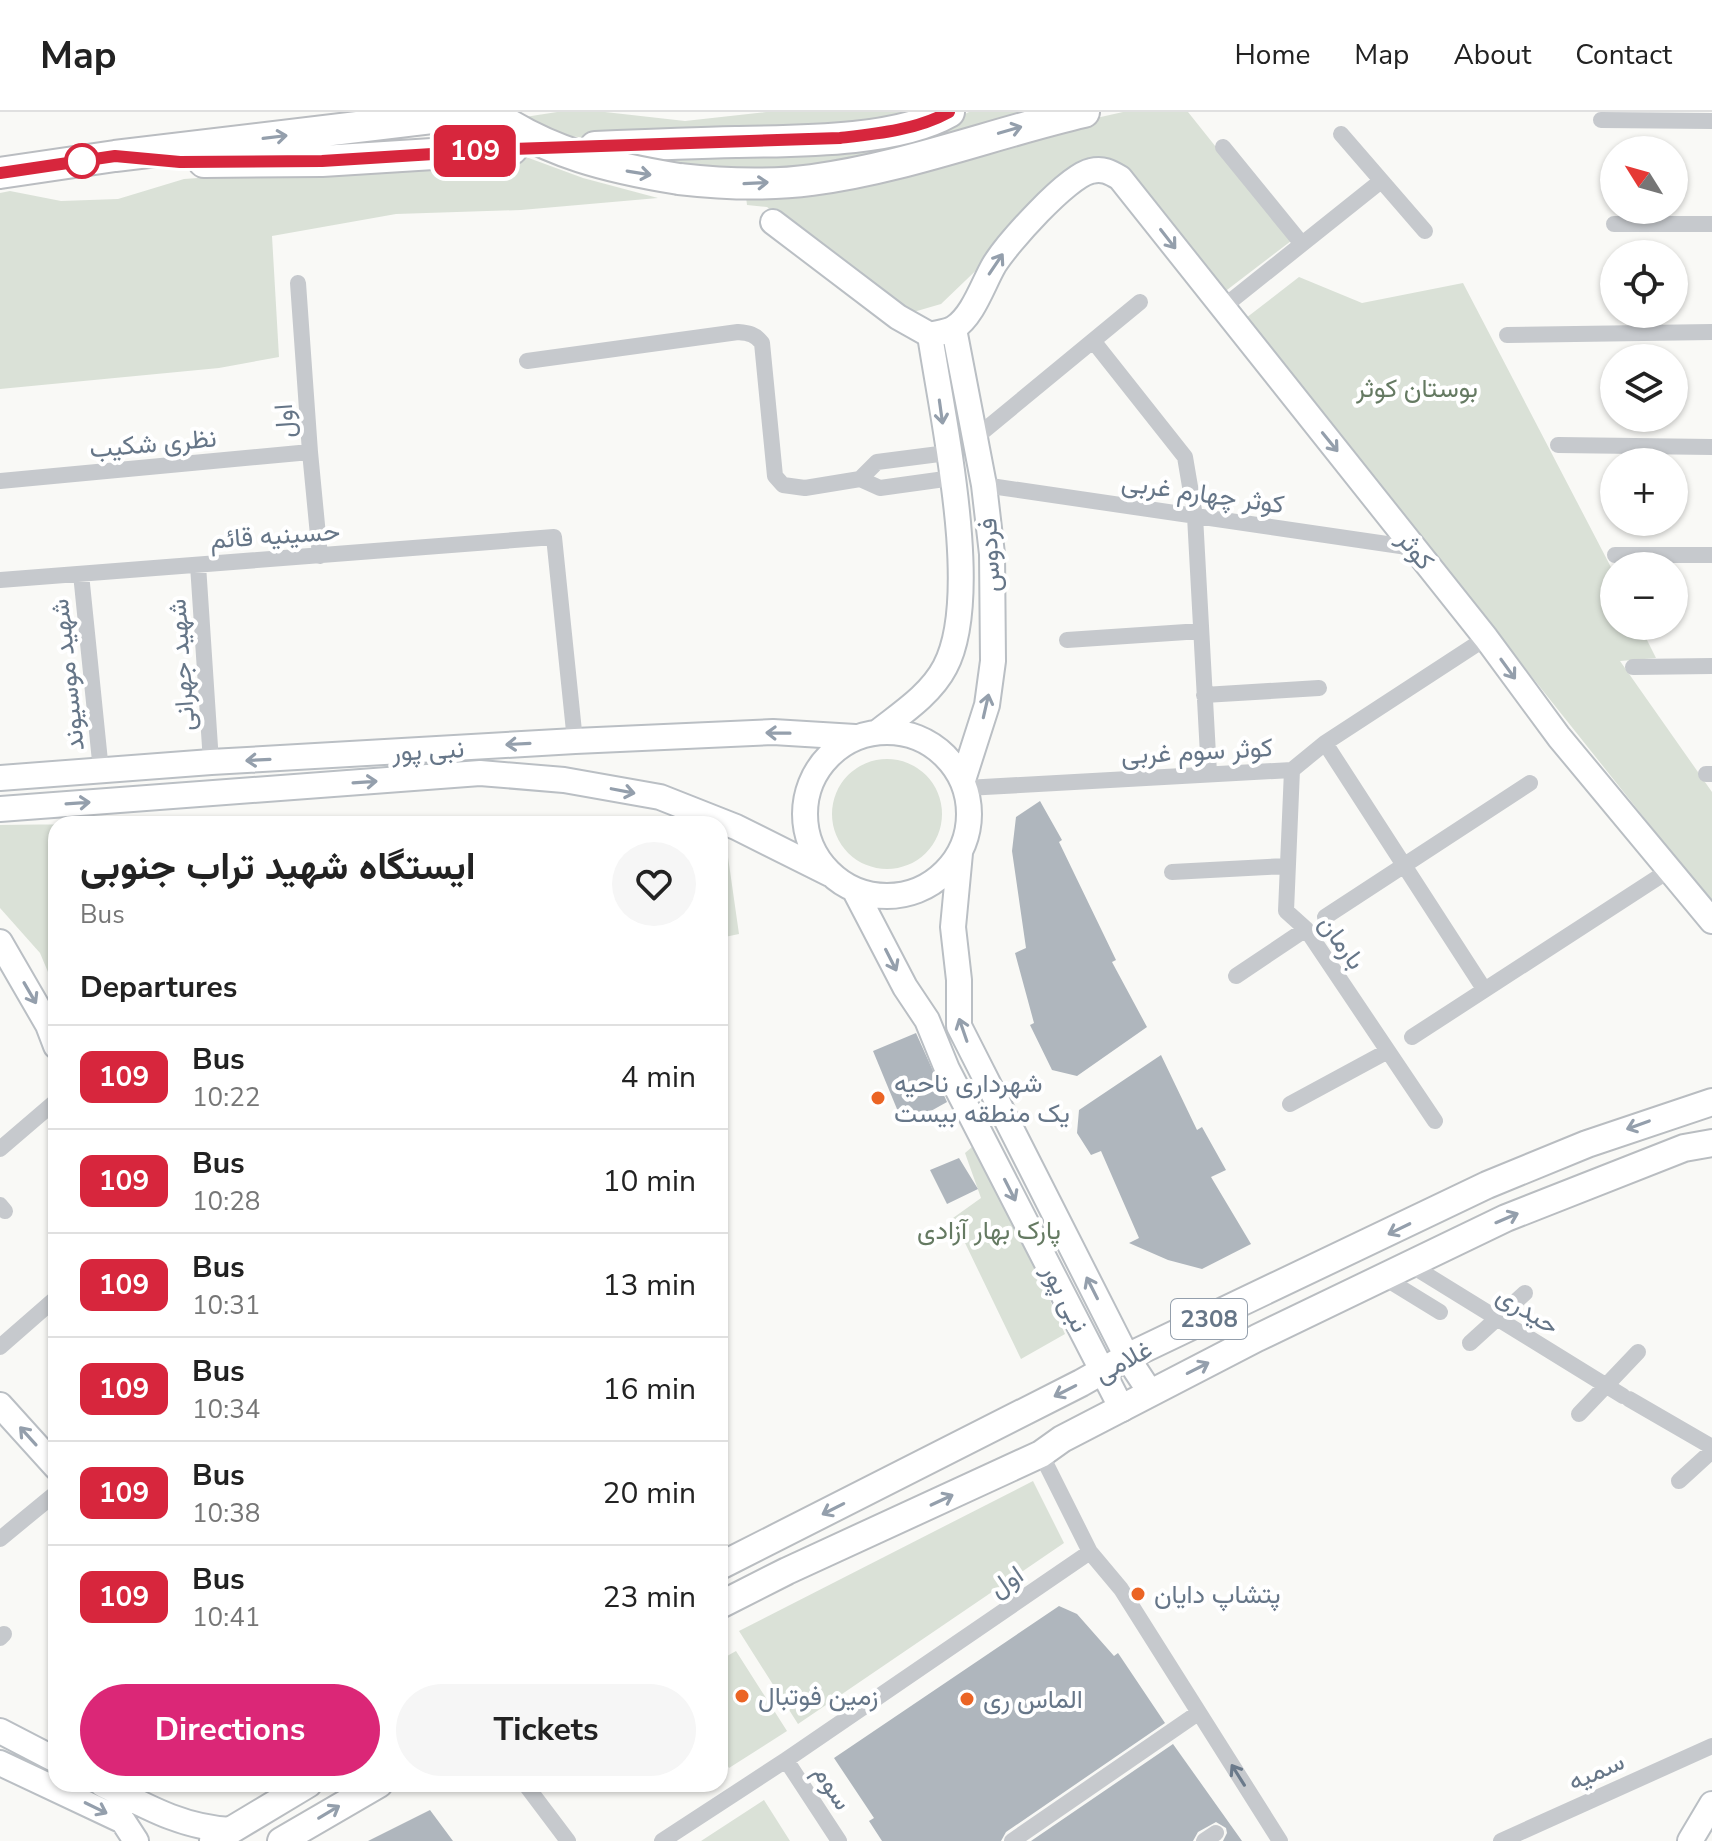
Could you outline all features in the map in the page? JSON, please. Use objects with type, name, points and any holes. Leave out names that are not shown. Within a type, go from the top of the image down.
[{"type":"highway","points":[[0,173],[115,156],[482,112]]},
{"type":"highway","points":[[490,112],[526,135],[567,154],[620,169],[734,185],[812,180],[929,154],[1084,112]]},
{"type":"highway","points":[[595,147],[840,138],[885,132],[949,112]]},
{"type":"highway","points":[[115,156],[180,162],[322,161],[512,149]]},
{"type":"main road","name":"کوثر","points":[[942,332],[967,314],[996,262],[1036,214],[1062,189],[1088,171],[1107,170],[1120,178],[1486,638],[1559,737],[1712,921]]},
{"type":"main road","points":[[773,222],[922,333],[942,332]]},
{"type":"main road","name":"فردوس","points":[[942,332],[975,438],[992,554],[993,661],[987,705],[964,784]]},
{"type":"main road","name":"فردوس","points":[[879,731],[926,691],[944,669],[955,644],[960,567],[947,453],[942,332]]},
{"type":"main road","points":[[879,731],[905,733],[929,742],[949,758],[964,784],[970,810],[968,832],[960,853],[945,872],[926,887],[903,895],[878,896],[855,891],[830,874],[815,856],[806,834],[804,810],[808,787],[819,766],[835,749],[855,737],[879,731]]},
{"type":"main road","name":"نبی پور","points":[[0,778],[211,762],[575,741],[773,732],[855,737]]},
{"type":"main road","name":"نبی پور","points":[[0,809],[480,773],[564,780],[660,797],[708,816]]},
{"type":"main road","name":"نبی پور","points":[[728,824],[830,874]]},
{"type":"main road","name":"نبی پور","points":[[960,853],[953,927],[959,980],[959,1026],[1127,1357],[1150,1392]]},
{"type":"main road","name":"نبی پور","points":[[855,891],[905,987],[927,1020],[947,1069],[1122,1409]]},
{"type":"main road","points":[[0,942],[48,1025]]},
{"type":"main road","name":"غلامی","points":[[728,1562],[1127,1357],[1487,1185],[1599,1139],[1712,1102]]},
{"type":"main road","name":"غلامی","points":[[728,1601],[1041,1454],[1062,1439],[1150,1392],[1506,1218],[1684,1148],[1712,1143]]},
{"type":"main road","points":[[0,1405],[48,1458]]},
{"type":"main road","points":[[0,1731],[48,1756]]},
{"type":"main road","points":[[0,1763],[48,1786]]},
{"type":"main road","points":[[62,1792],[123,1821],[133,1837],[150,1833],[152,1808]]},
{"type":"main road","points":[[119,1792],[223,1835],[295,1792]]},
{"type":"main road","points":[[281,1841],[365,1792]]},
{"type":"main road","points":[[1690,1841],[1712,1804]]},
{"type":"street","points":[[1601,120],[1712,121]]},
{"type":"street","points":[[1341,134],[1425,231]]},
{"type":"street","points":[[1223,147],[1302,244]]},
{"type":"street","points":[[1222,308],[1381,181]]},
{"type":"street","points":[[1688,224],[1712,224]]},
{"type":"street","name":"اول","points":[[298,283],[320,556]]},
{"type":"street","points":[[975,438],[1140,302]]},
{"type":"street","points":[[1507,335],[1712,332]]},
{"type":"street","points":[[527,361],[749,333],[762,343],[775,476],[783,485],[805,488],[860,479],[880,488],[952,478]]},
{"type":"street","points":[[1094,342],[1185,457],[1195,516],[1209,773]]},
{"type":"street","points":[[1558,445],[1712,447]]},
{"type":"street","name":"نظری شکیب","points":[[0,481],[310,452]]},
{"type":"street","points":[[860,479],[877,462],[947,453]]},
{"type":"street","name":"کوثر چهارم غربی","points":[[984,485],[1414,548]]},
{"type":"street","name":"حسینیه قائم","points":[[0,580],[554,537],[575,741]]},
{"type":"street","points":[[1688,555],[1712,555]]},
{"type":"street","name":"شهید جهرانی","points":[[198,565],[211,762]]},
{"type":"street","name":"شهید موسیوند","points":[[81,574],[101,771]]},
{"type":"street","points":[[1067,640],[1201,631]]},
{"type":"street","name":"کوثر سوم غربی","points":[[964,784],[1292,770],[1325,743],[1486,638]]},
{"type":"street","points":[[1633,667],[1712,666]]},
{"type":"street","points":[[1204,695],[1319,688]]},
{"type":"street","points":[[1325,743],[1484,989]]},
{"type":"street","name":"بارمان","points":[[1292,770],[1286,911],[1306,929],[1435,1121]]},
{"type":"street","points":[[1325,917],[1530,783]]},
{"type":"street","points":[[1172,872],[1286,866]]},
{"type":"street","points":[[1412,1037],[1671,869]]},
{"type":"street","points":[[1236,976],[1306,929]]},
{"type":"street","points":[[1290,1104],[1388,1051]]},
{"type":"street","points":[[0,1149],[48,1108]]},
{"type":"street","name":"حیدری","points":[[1409,1264],[1712,1449]]},
{"type":"street","points":[[1383,1277],[1440,1312]]},
{"type":"street","points":[[1470,1343],[1525,1293]]},
{"type":"street","points":[[0,1347],[48,1305]]},
{"type":"street","points":[[1579,1414],[1638,1352]]},
{"type":"street","points":[[1679,1481],[1712,1449]]},
{"type":"street","points":[[1041,1454],[1090,1552],[1121,1589],[1280,1841]]},
{"type":"street","points":[[0,1539],[48,1500]]},
{"type":"street","name":"اول","points":[[662,1841],[1090,1552]]},
{"type":"street","points":[[1012,1841],[1198,1713]]},
{"type":"street","name":"سمیه","points":[[1501,1841],[1527,1835],[1712,1746]]},
{"type":"street","name":"سوم","points":[[786,1760],[839,1841]]},
{"type":"street","points":[[531,1792],[568,1841]]},
{"type":"green space","points":[[557,112],[605,112],[685,121],[766,112],[934,112],[905,121],[627,141],[566,136],[525,117]]},
{"type":"green space","points":[[969,112],[1038,112],[862,160],[770,173],[629,160],[951,121]]},
{"type":"green space","points":[[1123,112],[1188,112],[1291,241],[1223,293],[1104,159],[1097,158],[1087,164],[941,304],[910,313],[767,207],[747,205],[746,197]]},
{"type":"green space","points":[[482,157],[526,157],[583,178],[658,198],[521,210],[396,214],[272,236],[279,357],[219,368],[0,389],[0,193],[10,191],[61,201],[118,199],[184,179]]},
{"type":"green space","name":"بوستان کوثر","points":[[1299,277],[1362,303],[1463,283],[1603,552],[1600,552],[1600,640],[1647,640],[1656,658],[1620,661],[1712,792],[1712,903],[1246,318]]},
{"type":"green space","points":[[887,759],[908,763],[926,775],[938,793],[942,814],[938,835],[926,853],[908,865],[887,869],[866,865],[848,853],[836,835],[832,814],[836,793],[848,775],[866,763]]},
{"type":"green space","points":[[48,824],[48,972],[40,953],[0,908],[0,825]]},
{"type":"green space","points":[[728,857],[739,934],[728,936]]},
{"type":"green space","name":"پارک بهار آزادی","points":[[979,1141],[1065,1334],[1021,1359],[953,1218],[981,1198],[965,1153]]},
{"type":"green space","points":[[1033,1481],[1064,1543],[798,1724],[739,1631]]},
{"type":"green space","name":"زمین فوتبال","points":[[736,1651],[787,1731],[729,1768],[728,1766],[728,1656]]},
{"type":"green space","points":[[764,1800],[790,1841],[701,1841]]},
{"type":"building","points":[[1040,801],[1062,840],[1059,842],[1116,960],[1112,962],[1147,1027],[1077,1076],[1052,1070],[1030,1025],[1034,1023],[1015,953],[1026,948],[1012,851],[1016,817]]},
{"type":"building","points":[[916,1033],[947,1102],[904,1126],[873,1051]]},
{"type":"building","points":[[1161,1055],[1197,1130],[1202,1127],[1226,1170],[1211,1177],[1251,1244],[1202,1269],[1168,1260],[1129,1243],[1139,1238],[1101,1151],[1091,1155],[1077,1133],[1079,1110]]},
{"type":"building","points":[[959,1158],[978,1189],[947,1204],[930,1170]]},
{"type":"building","points":[[1059,1606],[1077,1614],[1114,1656],[1118,1653],[1165,1723],[1006,1832],[1001,1841],[882,1841],[869,1821],[874,1818],[834,1758]]},
{"type":"building","points":[[1173,1744],[1242,1841],[1223,1841],[1226,1828],[1216,1822],[1198,1832],[1193,1841],[1031,1841]]},
{"type":"building","points":[[430,1810],[453,1841],[368,1841]]},
{"type":"bus line","name":"109","points":[[0,173],[115,156],[180,162],[322,161],[512,149],[840,138],[885,132],[949,112]]},
{"type":"place","name":"شهرداری ناحیه یک منطقه بیست","points":[[878,1098]]},
{"type":"place","name":"پتشاپ دایان","points":[[1138,1594]]},
{"type":"place","name":"زمین فوتبال","points":[[742,1696]]},
{"type":"place","name":"الماس ری","points":[[967,1699]]}]
